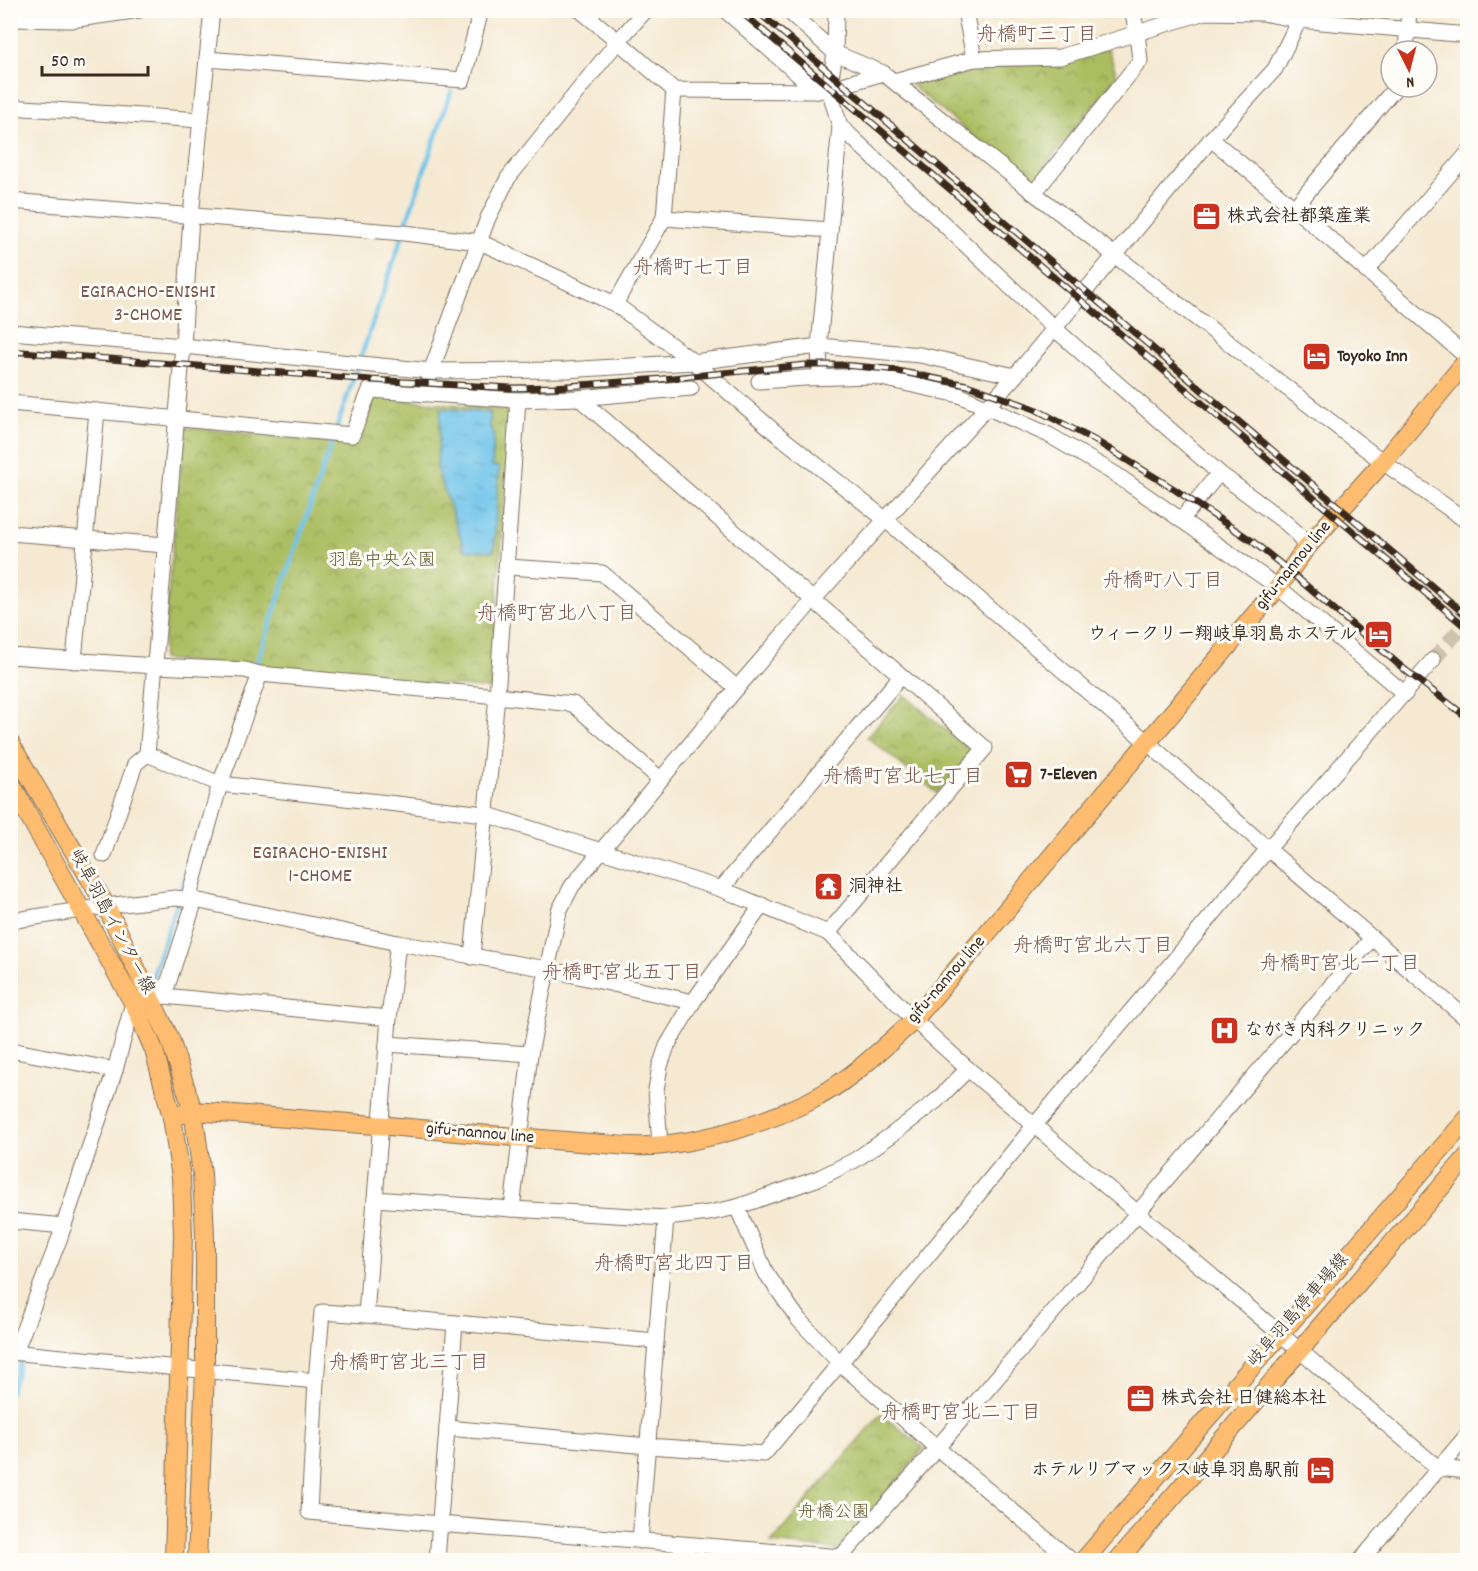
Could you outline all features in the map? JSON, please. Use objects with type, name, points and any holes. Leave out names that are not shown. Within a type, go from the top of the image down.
[{"type":"main road","name":"gifu-nannou line","points":[[172,1117],[193,1111],[520,1138],[660,1145],[689,1142],[746,1127],[808,1102],[865,1065],[914,1020],[1278,588],[1306,549],[1383,462],[1467,359]]},
{"type":"main road","name":"岐阜羽島インター線","points":[[10,742],[106,906],[146,999],[154,1050],[172,1117]]},
{"type":"main road","name":"岐阜羽島インター線","points":[[10,782],[82,909],[146,999],[170,1039],[193,1111]]},
{"type":"main road","points":[[193,1111],[202,1174],[205,1235],[204,1371],[198,1560]]},
{"type":"main road","points":[[172,1117],[181,1178],[183,1235],[174,1560]]},
{"type":"main road","name":"岐阜羽島停車場線","points":[[1084,1560],[1467,1118]]},
{"type":"main road","name":"岐阜羽島停車場線","points":[[1118,1560],[1467,1156]]},
{"type":"street","points":[[10,19],[140,10]]},
{"type":"street","points":[[104,855],[135,764],[147,754],[183,346],[191,216],[212,10]]},
{"type":"street","points":[[207,59],[463,80],[481,10]]},
{"type":"street","points":[[580,10],[674,90],[823,90],[974,59],[1060,57],[1205,11],[1300,15],[1408,30],[1467,35]]},
{"type":"street","points":[[424,394],[488,218],[508,178],[618,41],[646,10]]},
{"type":"street","points":[[725,10],[823,90],[840,126],[1055,329],[1219,473],[1286,523],[1297,533],[1306,549]]},
{"type":"street","points":[[787,10],[835,53],[888,77],[1034,193],[1383,462],[1467,522]]},
{"type":"street","points":[[823,90],[835,53],[836,10]]},
{"type":"street","points":[[965,10],[974,59]]},
{"type":"street","points":[[1034,193],[1140,61],[1137,32],[1131,10]]},
{"type":"street","points":[[1407,39],[1409,10]]},
{"type":"street","points":[[512,1209],[530,1054],[559,911],[572,886],[737,688],[1015,376],[1211,140],[1275,69],[1300,15]]},
{"type":"street","points":[[615,304],[664,218],[674,90]]},
{"type":"street","points":[[1294,208],[1386,99]]},
{"type":"street","points":[[10,107],[200,120]]},
{"type":"street","points":[[820,377],[819,346],[840,126]]},
{"type":"street","points":[[1211,140],[1294,208],[1467,359]]},
{"type":"street","points":[[1366,271],[1467,153]]},
{"type":"street","points":[[10,201],[404,233],[480,242],[615,304],[694,362],[776,433],[886,520],[1148,742],[1268,849],[1467,1020]]},
{"type":"street","points":[[664,218],[830,230]]},
{"type":"street","points":[[10,332],[183,346],[431,371],[566,370],[694,362],[819,346],[920,355],[1015,376]]},
{"type":"street","points":[[759,381],[872,376],[959,395],[1049,435],[1115,474],[1278,588],[1405,694]]},
{"type":"street","points":[[10,403],[352,435],[370,390],[518,400],[579,398],[691,388]]},
{"type":"street","points":[[579,398],[985,748],[828,933]]},
{"type":"street","points":[[472,957],[507,567],[518,400]]},
{"type":"street","points":[[74,661],[96,411]]},
{"type":"street","points":[[1181,520],[1219,473]]},
{"type":"street","points":[[10,533],[165,545]]},
{"type":"street","points":[[507,567],[602,573],[737,688]]},
{"type":"street","points":[[10,656],[245,670],[260,674],[573,705],[660,779]]},
{"type":"street","points":[[447,1428],[764,1454],[1034,1126],[1268,849],[1433,660]]},
{"type":"street","points":[[260,674],[220,784],[185,899],[115,1070],[64,1226],[16,1352],[316,1382]]},
{"type":"street","points":[[722,889],[901,676]]},
{"type":"street","points":[[147,754],[220,784],[485,814],[722,889],[828,933],[914,1020],[968,1069],[1438,1468],[1467,1471]]},
{"type":"street","points":[[10,921],[82,909],[185,899],[398,943],[548,969],[693,1002]]},
{"type":"street","points":[[660,1145],[656,1090],[660,1066],[667,1046],[693,1002],[762,905]]},
{"type":"street","points":[[656,1341],[322,1312],[309,1512],[840,1559],[1139,1213],[1372,938]]},
{"type":"street","points":[[366,1315],[389,1018],[398,943]]},
{"type":"street","points":[[146,999],[389,1018]]},
{"type":"street","points":[[387,1044],[530,1054]]},
{"type":"street","points":[[10,1050],[115,1070]]},
{"type":"street","points":[[375,1199],[666,1218],[737,1207],[819,1178],[855,1160],[936,1101],[968,1069]]},
{"type":"street","points":[[737,1207],[766,1273],[799,1320],[840,1363],[1071,1560]]},
{"type":"street","points":[[640,1541],[666,1218]]},
{"type":"street","points":[[10,1221],[64,1226]]},
{"type":"street","points":[[436,1560],[455,1323]]},
{"type":"street","points":[[1361,1560],[1467,1434]]},
{"type":"green space","points":[[1108,49],[1117,76],[1033,181],[997,149],[983,144],[911,85],[979,67],[1062,61]]},
{"type":"green space","name":"羽島中央公園","points":[[375,397],[511,410],[491,689],[162,659],[184,427],[356,445]]},
{"type":"green space","points":[[904,695],[972,752],[937,793],[867,737]]},
{"type":"green space","name":"舟橋公園","points":[[881,1414],[924,1448],[839,1550],[771,1543]]},
{"type":"water","points":[[441,408],[490,413],[490,428],[494,433],[492,466],[499,467],[494,551],[465,550],[437,469]]},
{"type":"waterway","points":[[404,229],[451,92]]},
{"type":"waterway","points":[[360,360],[402,237]]},
{"type":"waterway","points":[[256,665],[357,368]]},
{"type":"waterway","points":[[149,985],[192,859]]},
{"type":"waterway","points":[[10,1392],[33,1325]]},
{"type":"tunnel","points":[[1433,660],[1468,620]]},
{"type":"railway","points":[[739,10],[1468,629]]},
{"type":"railway","points":[[756,10],[1468,617]]},
{"type":"railway","points":[[10,351],[371,380],[511,388],[662,379],[805,365],[843,365],[888,369],[967,385],[1035,409],[1096,441],[1174,489],[1252,541],[1404,669],[1468,718]]},
{"type":"place","name":"株式会社都築産業","points":[[1206,217]]},
{"type":"place","name":"Toyoko Inn","points":[[1316,357]]},
{"type":"place","name":"ウィークリー翔岐阜羽島ホステル","points":[[1378,635]]},
{"type":"place","name":"7-Eleven","points":[[1019,775]]},
{"type":"place","name":"洞神社","points":[[828,887]]},
{"type":"place","name":"ながき内科クリニック","points":[[1224,1031]]},
{"type":"place","name":"株式会社 日健総本社","points":[[1140,1399]]},
{"type":"place","name":"ホテルリブマックス岐阜羽島駅前","points":[[1321,1471]]},
{"type":"district","name":"舟橋町三丁目","points":[[1037,36]]},
{"type":"district","name":"舟橋町七丁目","points":[[693,269]]},
{"type":"district","name":"EGIRACHO-ENISHI 3-CHOME","points":[[148,304]]},
{"type":"district","name":"舟橋町八丁目","points":[[1163,582]]},
{"type":"district","name":"舟橋町宮北八丁目","points":[[557,615]]},
{"type":"district","name":"舟橋町宮北七丁目","points":[[903,778]]},
{"type":"district","name":"EGIRACHO-ENISHI 1-CHOME","points":[[320,866]]},
{"type":"district","name":"舟橋町宮北六丁目","points":[[1093,947]]},
{"type":"district","name":"舟橋町宮北一丁目","points":[[1340,965]]},
{"type":"district","name":"舟橋町宮北五丁目","points":[[622,974]]},
{"type":"district","name":"舟橋町宮北四丁目","points":[[674,1265]]},
{"type":"district","name":"舟橋町宮北三丁目","points":[[409,1364]]},
{"type":"district","name":"舟橋町宮北二丁目","points":[[961,1414]]}]
